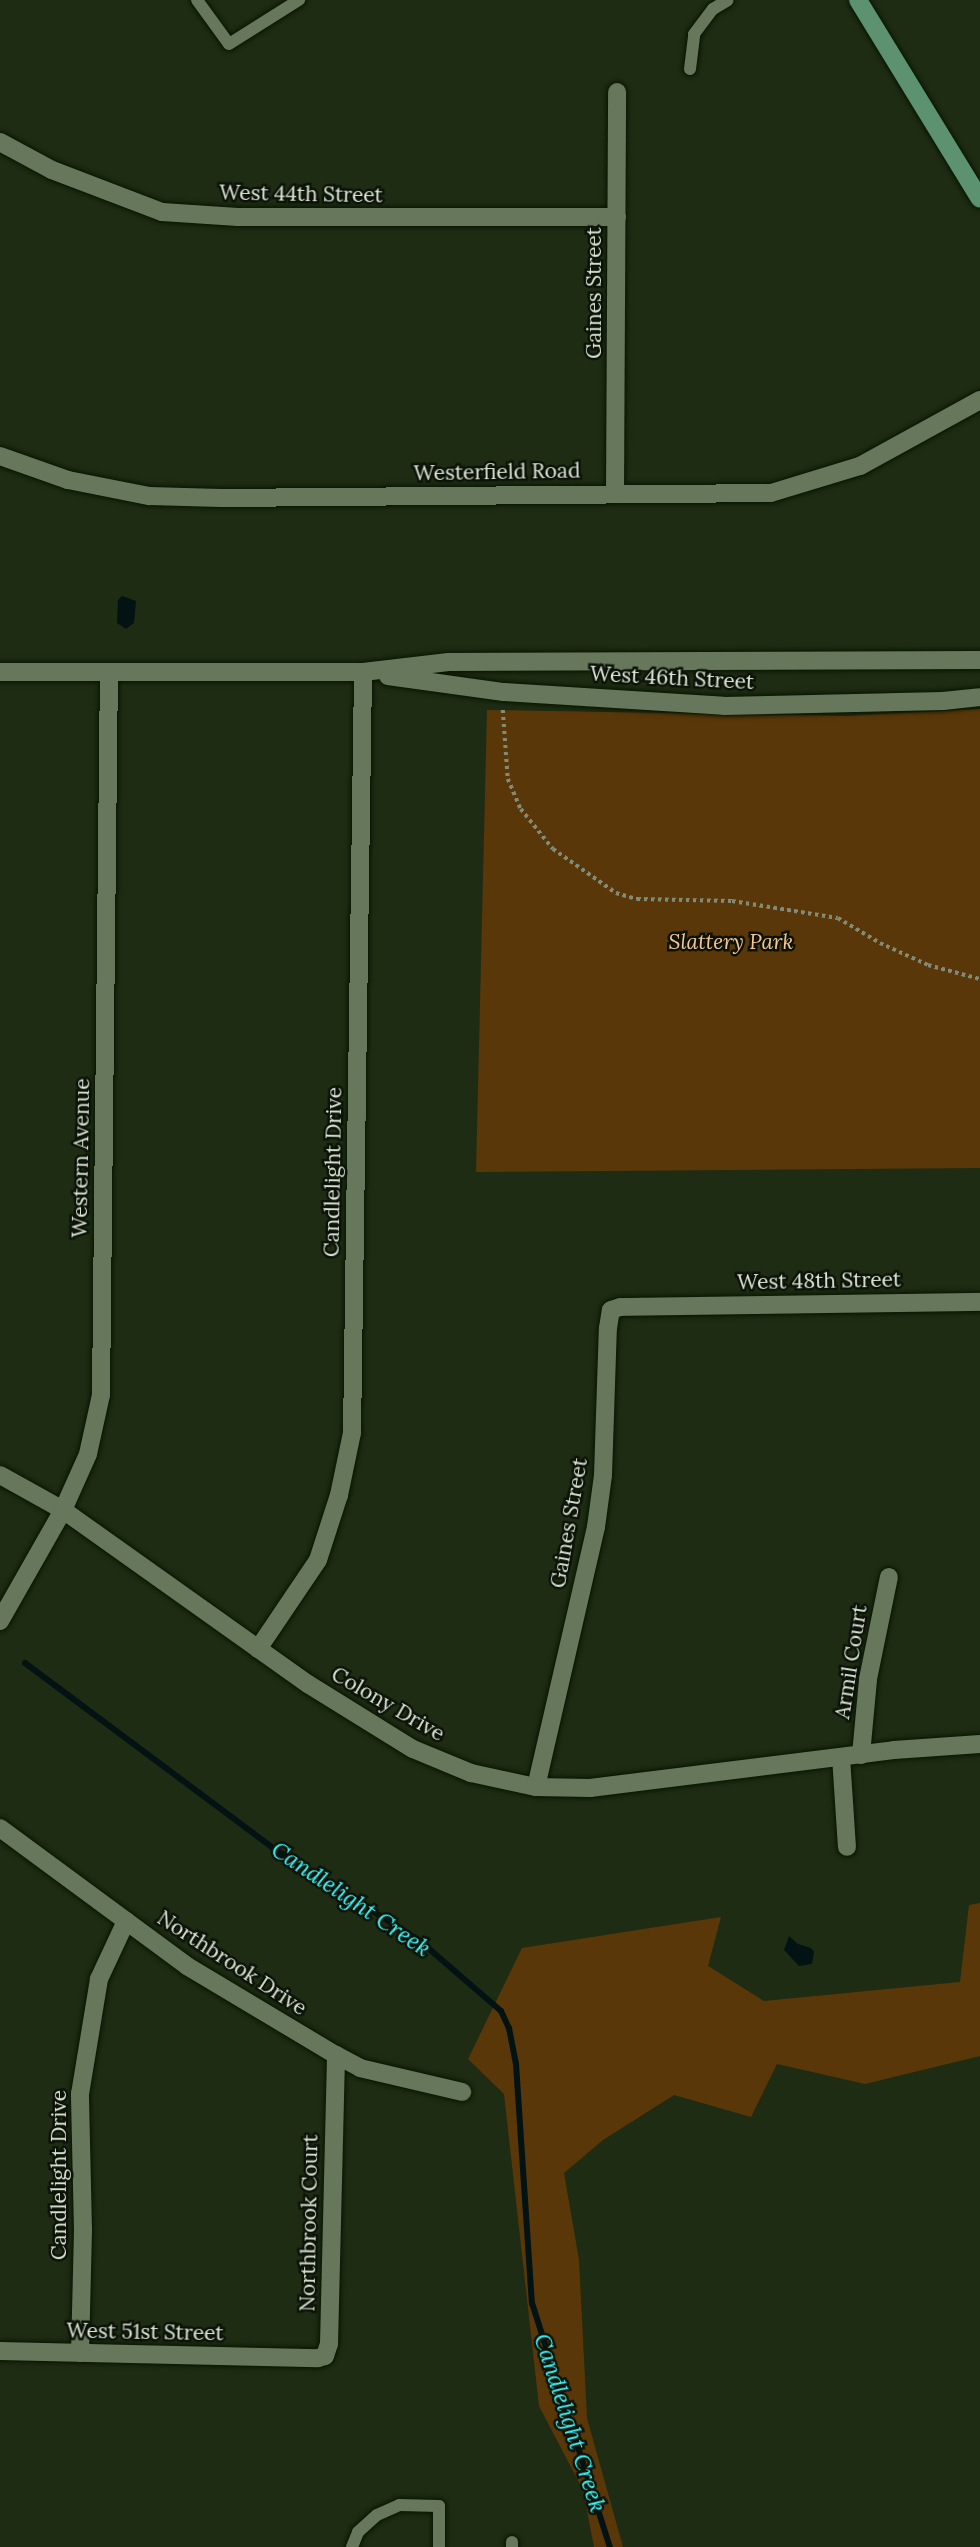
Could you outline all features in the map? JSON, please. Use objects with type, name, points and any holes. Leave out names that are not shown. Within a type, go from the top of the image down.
[{"type":"main road","points":[[858,0],[980,199]]},
{"type":"street","name":"Gaines Street","points":[[615,494],[617,92]]},
{"type":"street","name":"West 44th Street","points":[[0,142],[52,170],[162,212],[238,217],[617,217]]},
{"type":"street","name":"Westerfield Road","points":[[0,456],[68,480],[149,496],[221,498],[771,493],[860,466],[980,400]]},
{"type":"street","name":"West 46th Street","points":[[0,672],[363,673],[448,662],[980,660]]},
{"type":"street","name":"Western Avenue","points":[[0,1621],[63,1510],[88,1454],[101,1395],[109,673]]},
{"type":"street","name":"West 46th Street","points":[[363,673],[504,692],[724,706],[943,701],[980,697]]},
{"type":"street","name":"Candlelight Drive","points":[[258,1649],[318,1560],[339,1495],[352,1433],[363,673]]},
{"type":"street","name":"West 48th Street","points":[[659,1306],[980,1302]]},
{"type":"street","name":"Gaines Street","points":[[536,1787],[596,1527],[603,1475],[608,1328],[611,1310],[620,1307],[659,1306]]},
{"type":"street","name":"Colony Drive","points":[[0,1475],[63,1510],[308,1684],[413,1749],[471,1773],[536,1787],[590,1788],[861,1755],[980,1744]]},
{"type":"street","name":"Armil Court","points":[[861,1755],[868,1679],[889,1577]]},
{"type":"street","points":[[841,1758],[847,1847]]},
{"type":"street","name":"Northbrook Drive","points":[[0,1828],[187,1966],[336,2055],[360,2068],[462,2092]]},
{"type":"street","name":"Candlelight Drive","points":[[80,2353],[83,2230],[80,2094],[99,1979],[126,1921]]},
{"type":"street","name":"Northbrook Court","points":[[290,2357],[325,2356],[329,2344],[336,2055]]},
{"type":"street","name":"West 51st Street","points":[[0,2351],[290,2357]]},
{"type":"lane","points":[[197,0],[229,44],[299,0]]},
{"type":"lane","points":[[690,69],[694,34],[713,9],[728,0]]},
{"type":"lane","points":[[352,2547],[358,2532],[368,2523],[377,2515],[399,2505],[439,2507],[439,2547]]},
{"type":"path","points":[[504,692],[502,722],[508,779],[521,809],[553,849],[616,892],[637,900],[732,901],[838,918],[880,943],[928,965],[980,979]]},
{"type":"green space","name":"Slattery Park","points":[[980,709],[980,1168],[476,1172],[487,710],[846,716]]},
{"type":"green space","points":[[980,1903],[980,2056],[865,2084],[777,2064],[751,2117],[674,2095],[603,2140],[564,2173],[579,2260],[587,2418],[623,2547],[594,2547],[583,2490],[539,2406],[504,2094],[468,2059],[522,1948],[721,1917],[708,1966],[764,2001],[960,1982],[969,1905]]},
{"type":"shaded area","points":[[122,596],[136,601],[134,623],[126,629],[117,623],[118,600]]},
{"type":"shaded area","points":[[789,1936],[798,1944],[811,1948],[814,1952],[812,1964],[799,1966],[784,1950]]},
{"type":"waterway","name":"Candlelight Creek","points":[[25,1663],[276,1850],[420,1941],[501,2011],[509,2028],[516,2064],[532,2303],[610,2547]]}]
